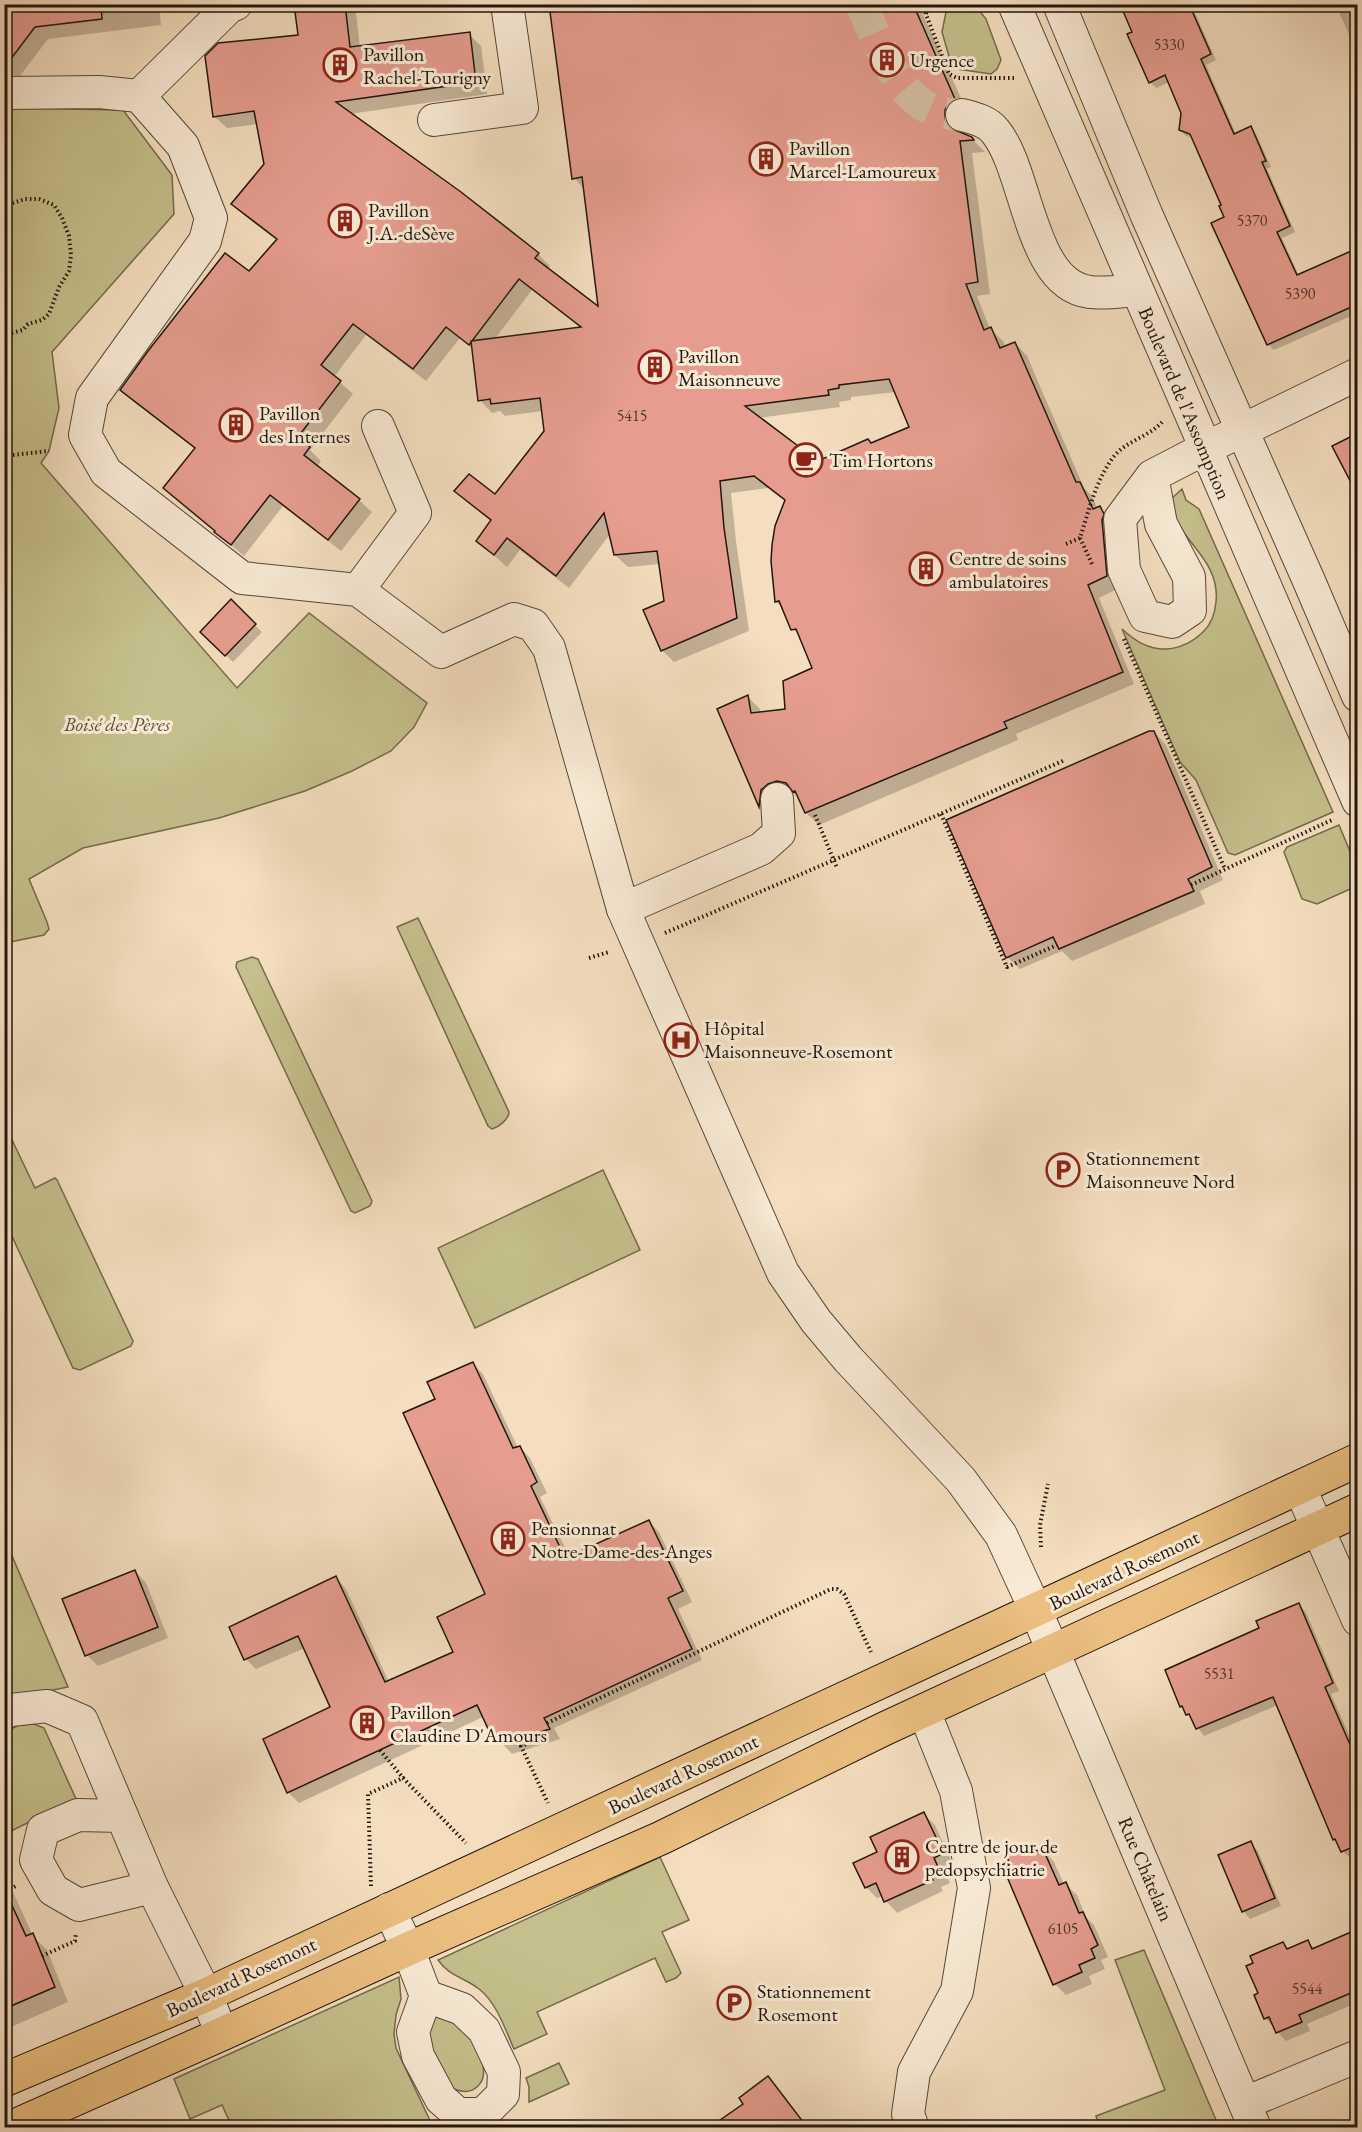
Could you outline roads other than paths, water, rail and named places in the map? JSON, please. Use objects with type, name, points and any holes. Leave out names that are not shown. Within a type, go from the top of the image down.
[{"type":"main road","name":"Boulevard Rosemont","points":[[4,2080],[206,1995],[380,1903],[1036,1611],[1358,1460]]},
{"type":"main road","points":[[10,2127],[661,1838],[924,1711],[1358,1510]]},
{"type":"street","points":[[140,96],[230,6],[236,4]]},
{"type":"street","points":[[434,120],[522,108],[507,4]]},
{"type":"street","name":"Boulevard de l'Assomption","points":[[1014,4],[1204,449],[1349,808]]},
{"type":"street","name":"Boulevard de l'Assomption","points":[[1059,4],[1147,216],[1358,696]]},
{"type":"street","points":[[4,93],[99,92],[140,96],[183,146],[211,218],[205,241],[92,398],[85,435],[106,472],[242,578],[358,590],[415,513],[378,426]]},
{"type":"street","points":[[963,115],[979,119],[995,130],[1007,153],[1047,261],[1067,283],[1089,292],[1136,290]]},
{"type":"street","points":[[1152,476],[1358,374]]},
{"type":"street","name":"Rue Châtelain","points":[[358,590],[441,652],[514,619],[533,625],[549,648],[623,909],[783,1273],[816,1321],[848,1359],[961,1479],[1001,1535],[1036,1611],[1250,2115]]},
{"type":"street","points":[[623,909],[761,849],[779,833],[777,799]]},
{"type":"street","points":[[1300,1488],[1358,1620]]},
{"type":"street","points":[[4,1713],[11,1710],[48,1706],[81,1721],[152,1887],[206,1995],[222,2034]]},
{"type":"street","points":[[913,2127],[908,2114],[914,2072],[957,1990],[974,1888],[956,1791],[924,1711]]},
{"type":"street","points":[[122,1816],[78,1815],[43,1830],[36,1860],[53,1890],[79,1905],[152,1887]]},
{"type":"street","points":[[380,1903],[408,1949],[426,1996]]},
{"type":"street","points":[[1250,2115],[1358,2056]]},
{"type":"tunnel","points":[[861,4],[882,51],[911,96],[924,106],[939,112],[962,115]]},
{"type":"place","name":"Urgence","points":[[887,60]]},
{"type":"place","name":"Pavillon Rachel-Tourigny","points":[[340,65]]},
{"type":"place","name":"Pavillon Marcel-Lamoureux","points":[[766,159]]},
{"type":"place","name":"Pavillon J.A.-deSève","points":[[345,221]]},
{"type":"place","name":"Pavillon Maisonneuve","points":[[655,367]]},
{"type":"place","name":"Pavillon des Internes","points":[[236,425]]},
{"type":"place","name":"Tim Hortons","points":[[806,460]]},
{"type":"place","name":"Centre de soins ambulatoires","points":[[926,569]]},
{"type":"place","name":"Hôpital Maisonneuve-Rosemont","points":[[681,1040]]},
{"type":"place","name":"Stationnement Maisonneuve Nord","points":[[1063,1170]]},
{"type":"place","name":"Pensionnat Notre-Dame-des-Anges","points":[[508,1539]]},
{"type":"place","name":"Pavillon Claudine D'Amours","points":[[367,1723]]},
{"type":"place","name":"Centre de jour de pedopsychiatrie","points":[[902,1857]]},
{"type":"place","name":"Stationnement Rosemont","points":[[734,2003]]},
{"type":"park label","name":"Boisé des Pères","points":[[117,724]]}]
